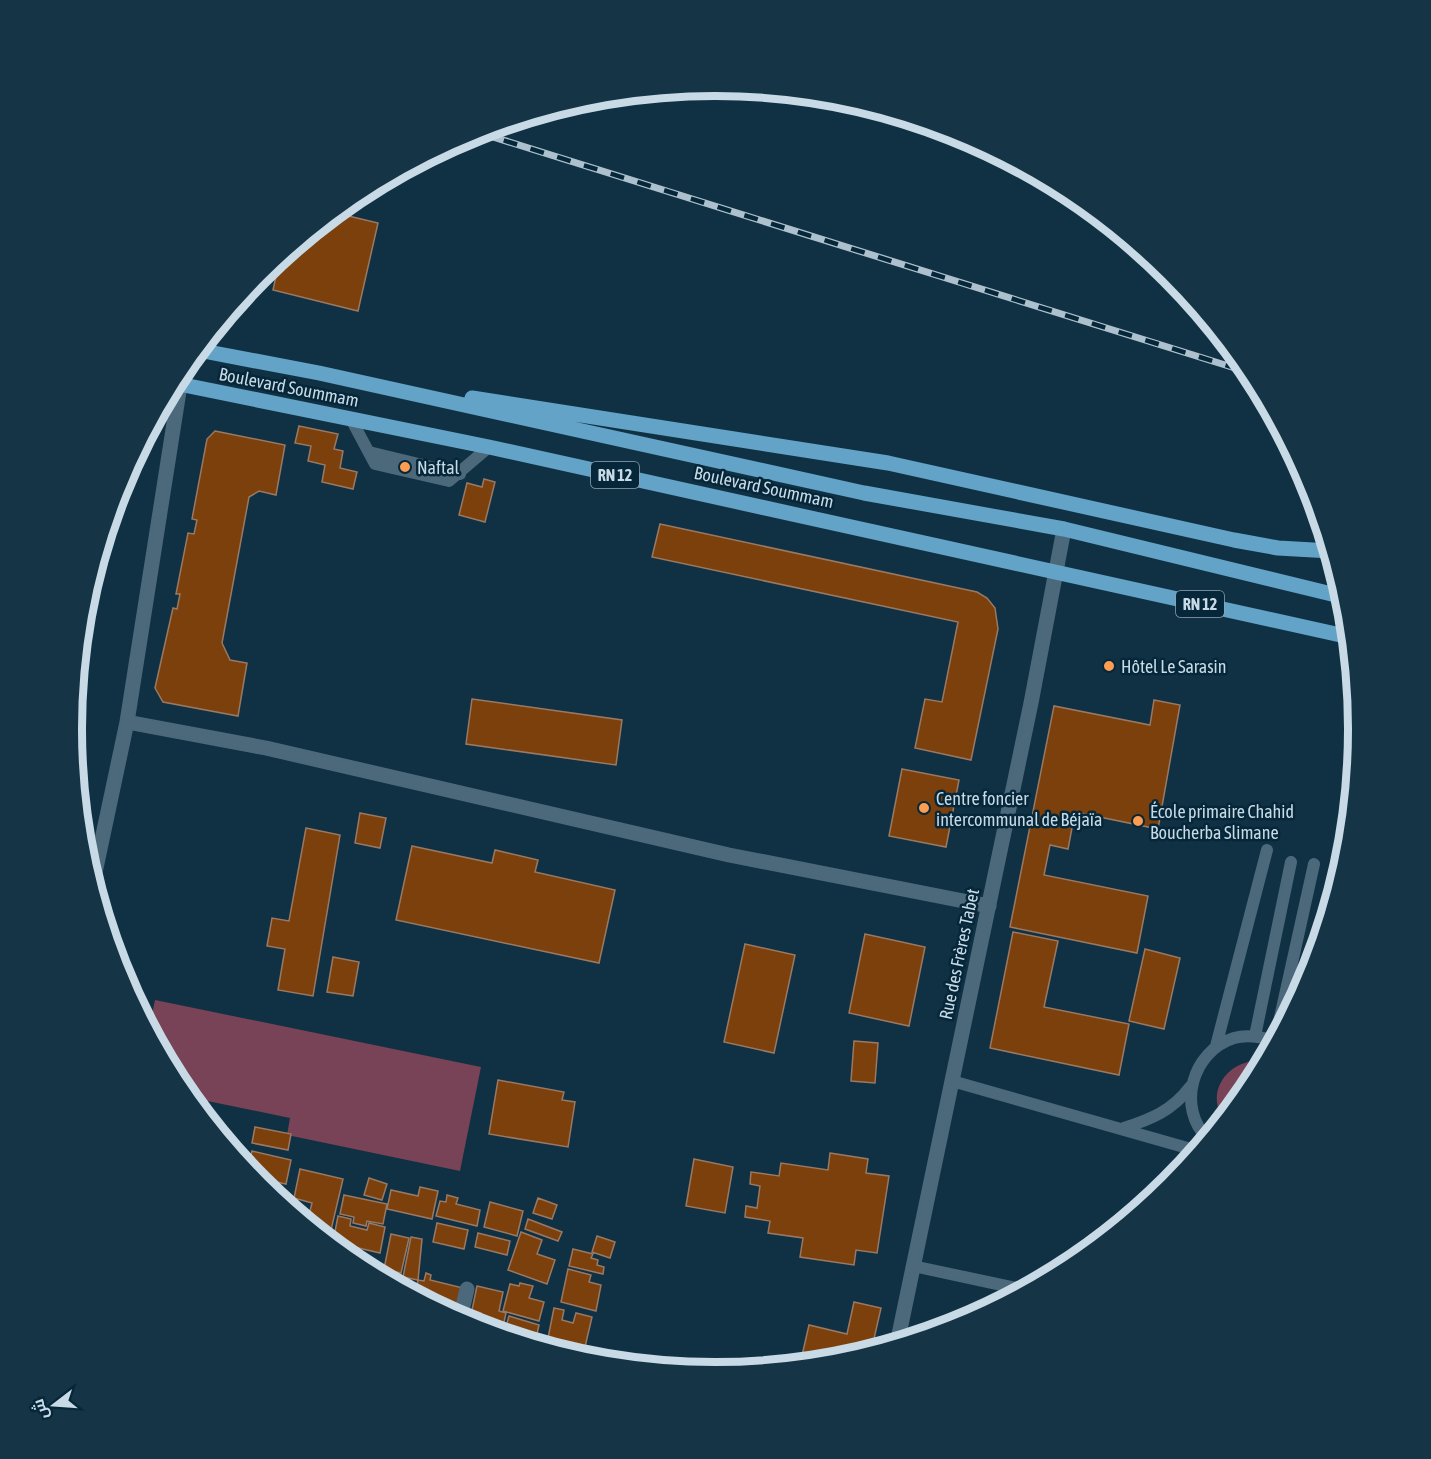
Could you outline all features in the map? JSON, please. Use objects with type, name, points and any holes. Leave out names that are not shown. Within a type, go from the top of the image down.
[{"type":"main road","name":"Boulevard Soummam","points":[[207,352],[319,373],[864,493],[1064,529],[1333,594]]},
{"type":"main road","points":[[319,373],[888,463],[1234,540],[1278,548],[1322,551]]},
{"type":"main road","name":"Boulevard Soummam","points":[[184,385],[489,447],[1341,635]]},
{"type":"street","points":[[97,863],[127,722],[174,401]]},
{"type":"street","points":[[1055,572],[1064,529]]},
{"type":"street","name":"Rue des Frères Tabet","points":[[899,1335],[989,906],[1055,572]]},
{"type":"street","points":[[127,722],[278,751],[729,855],[989,906]]},
{"type":"street","points":[[462,1309],[467,1289]]},
{"type":"lane","points":[[351,419],[369,452],[460,474],[489,447]]},
{"type":"lane","points":[[1216,1046],[1267,850]]},
{"type":"lane","points":[[1255,1036],[1291,862]]},
{"type":"lane","points":[[1281,1012],[1314,864]]},
{"type":"lane","points":[[1203,1132],[1193,1117],[1190,1098],[1201,1061],[1216,1046],[1235,1038],[1255,1036],[1268,1039]]},
{"type":"lane","points":[[952,1081],[1124,1128],[1188,1150]]},
{"type":"lane","points":[[1124,1128],[1160,1116],[1182,1098],[1194,1082]]},
{"type":"lane","points":[[913,1266],[1013,1288]]},
{"type":"shaded area","points":[[155,1000],[481,1067],[460,1171],[287,1135],[290,1118],[202,1100],[167,1046],[152,1016]]},
{"type":"shaded area","points":[[1254,1061],[1220,1112],[1217,1101],[1221,1083],[1226,1075],[1242,1064]]},
{"type":"building","points":[[346,215],[378,223],[358,311],[273,290],[276,274]]},
{"type":"building","points":[[299,426],[338,434],[334,449],[343,451],[340,468],[357,472],[353,489],[322,482],[325,465],[308,461],[311,446],[295,443]]},
{"type":"building","points":[[215,431],[285,445],[276,495],[259,491],[249,497],[222,643],[230,660],[247,663],[238,716],[163,702],[155,688],[173,608],[177,609],[180,594],[176,594],[188,533],[194,534],[197,520],[192,519],[207,439]]},
{"type":"building","points":[[484,479],[495,482],[485,522],[459,515],[467,483],[482,487]]},
{"type":"building","points":[[660,524],[977,592],[987,598],[995,608],[998,629],[971,760],[915,748],[925,699],[942,702],[958,622],[652,557]]},
{"type":"building","points":[[472,699],[622,720],[616,765],[466,744]]},
{"type":"building","name":"École primaire Chahid Boucherba Slimane","points":[[1154,700],[1180,705],[1158,829],[1075,812],[1068,849],[1050,845],[1044,875],[1148,896],[1137,953],[1010,927],[1054,706],[1150,725]]},
{"type":"building","name":"Centre foncier intercommunal de Béjaïa","points":[[902,769],[959,780],[946,847],[889,836]]},
{"type":"building","points":[[360,813],[386,818],[380,848],[355,843]]},
{"type":"building","points":[[306,828],[340,835],[313,996],[278,990],[285,949],[267,946],[272,918],[289,921]]},
{"type":"building","points":[[412,846],[492,863],[495,850],[538,860],[535,872],[615,890],[599,963],[396,920]]},
{"type":"building","points":[[1013,932],[1058,941],[1044,1007],[1129,1024],[1119,1075],[990,1048]]},
{"type":"building","points":[[865,934],[925,947],[909,1026],[849,1013]]},
{"type":"building","points":[[745,944],[795,955],[774,1053],[724,1042]]},
{"type":"building","points":[[1145,949],[1180,958],[1164,1029],[1129,1021]]},
{"type":"building","points":[[333,957],[359,962],[353,996],[327,992]]},
{"type":"building","points":[[854,1041],[878,1043],[875,1083],[851,1081]]},
{"type":"building","points":[[498,1080],[564,1092],[562,1100],[575,1102],[568,1147],[489,1134]]},
{"type":"building","points":[[255,1127],[291,1134],[288,1150],[252,1143]]},
{"type":"building","points":[[252,1151],[291,1160],[286,1184],[272,1181],[250,1158]]},
{"type":"building","points":[[830,1153],[868,1159],[866,1173],[889,1176],[877,1253],[856,1250],[854,1265],[800,1257],[803,1238],[768,1233],[770,1221],[745,1217],[746,1206],[757,1208],[760,1186],[750,1184],[751,1172],[779,1176],[781,1163],[828,1170]]},
{"type":"building","points":[[694,1159],[733,1167],[725,1213],[686,1206]]},
{"type":"building","points":[[300,1169],[343,1179],[331,1230],[309,1214],[312,1203],[294,1198]]},
{"type":"building","points":[[369,1178],[387,1184],[382,1200],[364,1195]]},
{"type":"building","points":[[420,1187],[438,1191],[432,1219],[387,1209],[391,1190],[418,1196]]},
{"type":"building","points":[[344,1195],[387,1204],[383,1224],[367,1221],[366,1226],[353,1223],[354,1217],[340,1214]]},
{"type":"building","points":[[447,1195],[458,1198],[456,1204],[480,1210],[477,1226],[436,1216],[440,1201],[446,1202]]},
{"type":"building","points":[[538,1198],[557,1205],[552,1219],[533,1213]]},
{"type":"building","points":[[490,1202],[523,1211],[517,1236],[484,1227]]},
{"type":"building","points":[[338,1216],[351,1219],[350,1226],[367,1230],[369,1223],[385,1227],[380,1253],[350,1246],[334,1235]]},
{"type":"building","points":[[528,1219],[562,1232],[558,1241],[525,1229]]},
{"type":"building","points":[[437,1223],[468,1230],[464,1249],[433,1242]]},
{"type":"building","points":[[521,1232],[542,1240],[537,1254],[555,1260],[547,1284],[508,1270]]},
{"type":"building","points":[[478,1233],[510,1241],[507,1255],[475,1247]]},
{"type":"building","points":[[391,1234],[409,1238],[401,1273],[384,1269]]},
{"type":"building","points":[[597,1236],[615,1242],[610,1258],[592,1252]]},
{"type":"building","points":[[411,1237],[422,1239],[418,1280],[403,1277]]},
{"type":"building","points":[[573,1249],[593,1254],[591,1258],[598,1260],[597,1265],[604,1267],[603,1274],[569,1266]]},
{"type":"building","points":[[568,1269],[591,1275],[589,1282],[601,1285],[596,1311],[561,1302]]},
{"type":"building","points":[[426,1273],[431,1275],[430,1280],[463,1288],[458,1307],[417,1287],[418,1280],[424,1281]]},
{"type":"building","points":[[520,1283],[533,1286],[529,1298],[544,1302],[539,1321],[503,1311],[510,1284],[519,1286]]},
{"type":"building","points":[[477,1286],[503,1292],[499,1311],[506,1313],[503,1326],[480,1317],[481,1313],[472,1310]]},
{"type":"building","points":[[854,1302],[881,1308],[873,1342],[802,1356],[809,1325],[847,1334]]},
{"type":"building","points":[[554,1308],[564,1310],[562,1320],[573,1323],[576,1313],[592,1317],[585,1347],[548,1338]]},
{"type":"building","points":[[509,1316],[539,1325],[537,1334],[506,1327]]},
{"type":"railway","points":[[493,137],[1235,368]]},
{"type":"place","name":"Naftal","points":[[405,467]]},
{"type":"place","name":"Hôtel Le Sarasin","points":[[1109,666]]},
{"type":"place","name":"Centre foncier intercommunal de Béjaïa","points":[[924,808]]},
{"type":"place","name":"École primaire Chahid Boucherba Slimane","points":[[1138,821]]}]
